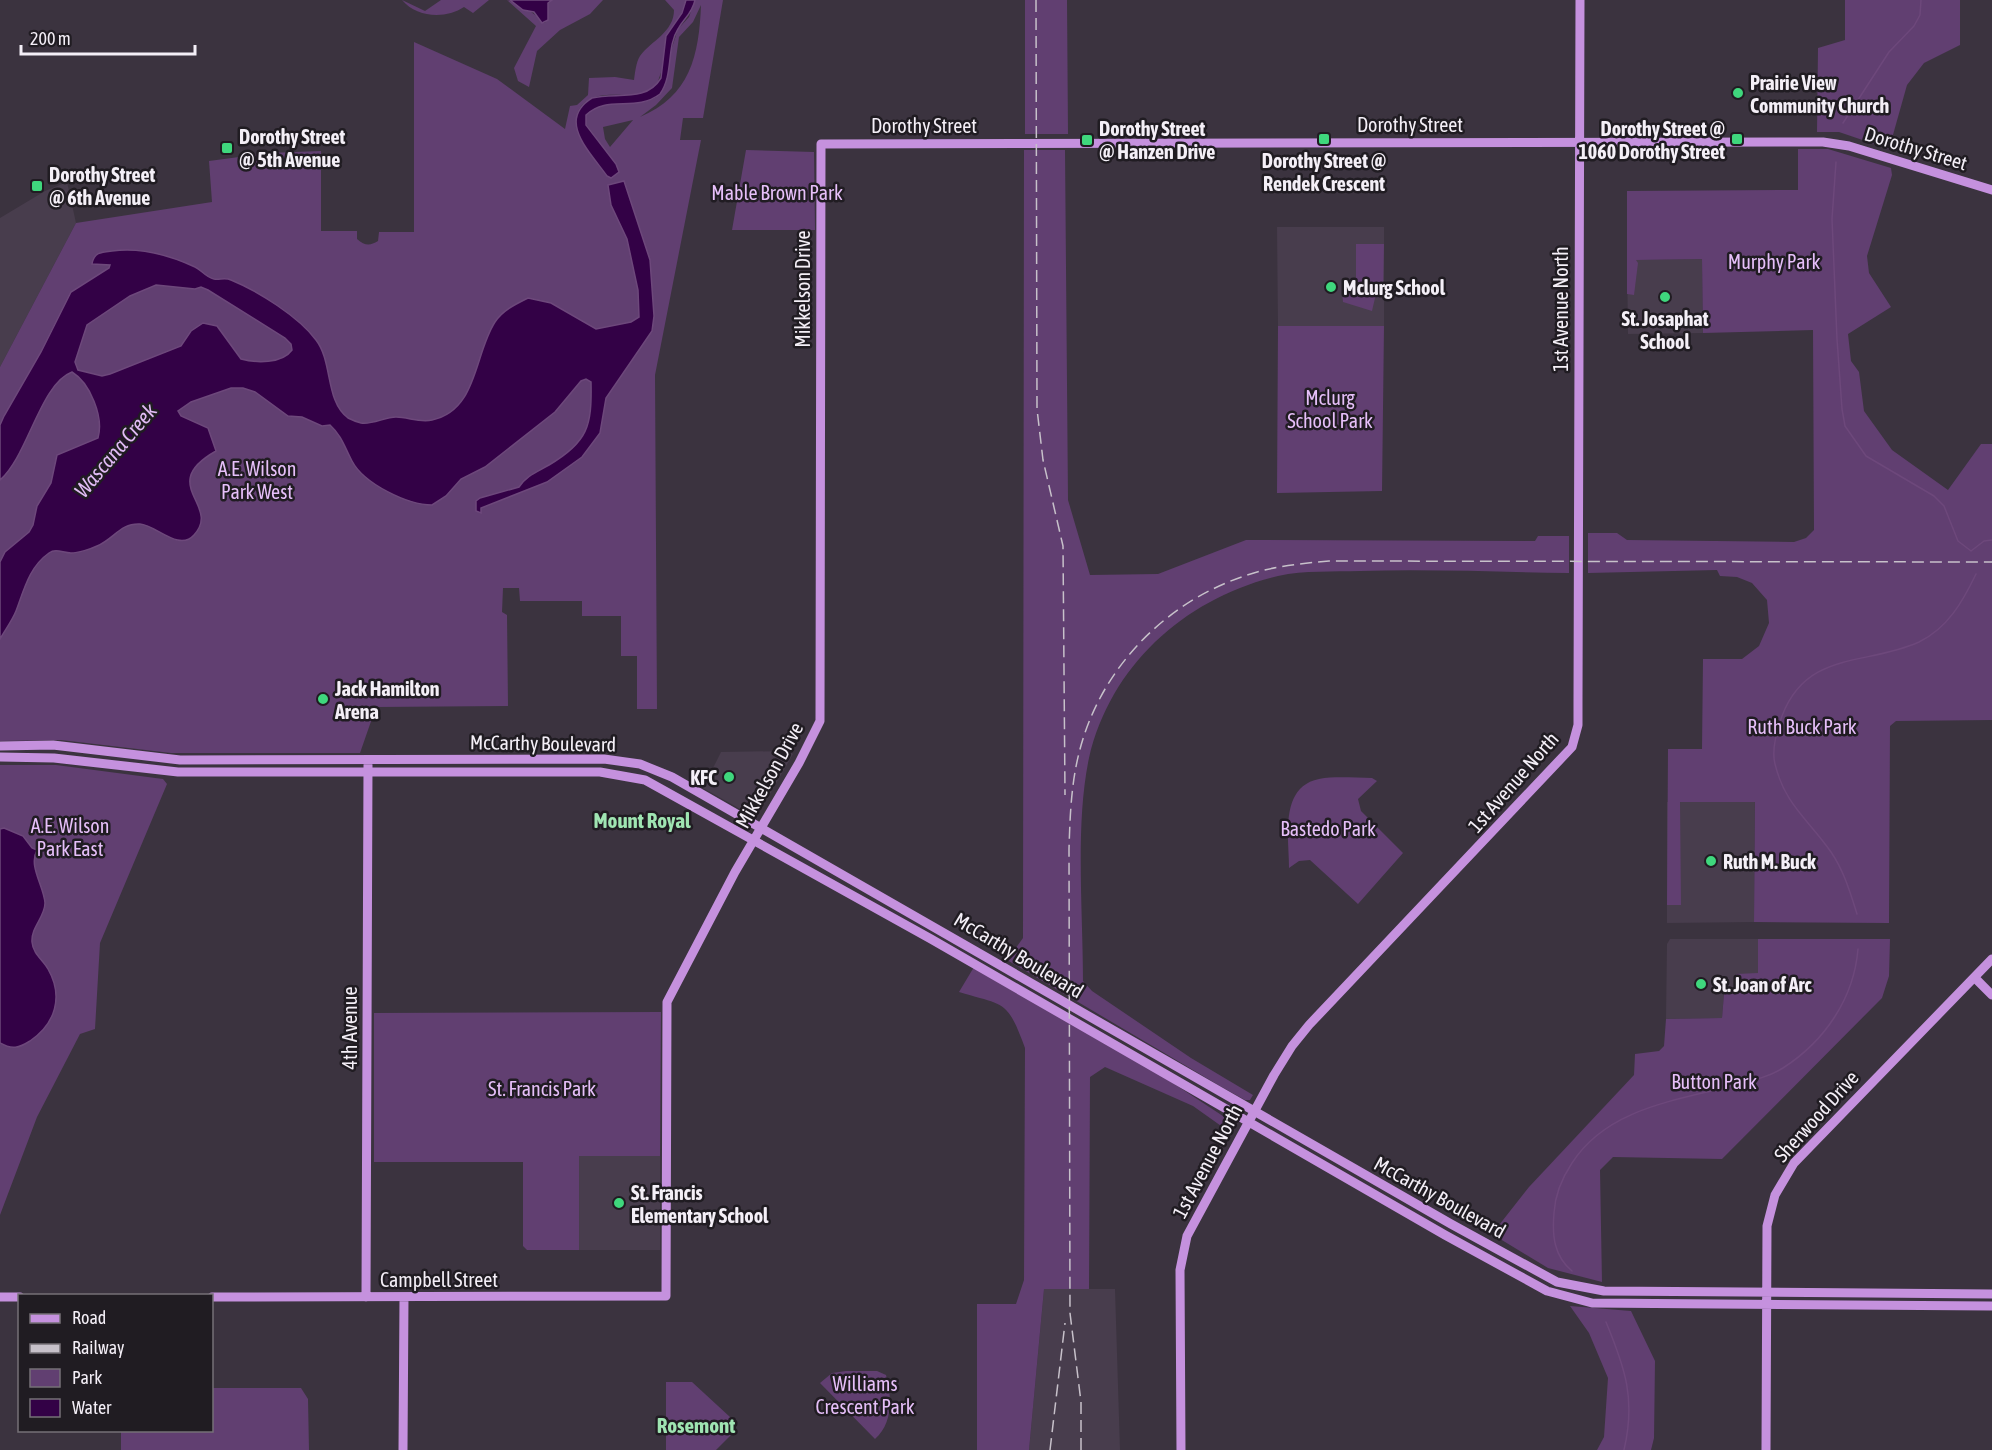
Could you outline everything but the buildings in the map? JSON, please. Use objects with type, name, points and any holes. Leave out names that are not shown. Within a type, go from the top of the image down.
[{"type":"street","name":"1st Avenue North","points":[[1181,1450],[1180,1270],[1187,1236],[1250,1117],[1292,1046],[1309,1025],[1572,747],[1578,725],[1580,0]]},
{"type":"street","name":"Dorothy Street","points":[[821,144],[1829,142],[1992,190]]},
{"type":"street","name":"Mikkelson Drive","points":[[666,1296],[667,1002],[754,838],[820,721],[821,144]]},
{"type":"street","name":"McCarthy Boulevard","points":[[0,746],[53,745],[180,760],[604,759],[640,764],[672,777],[959,940],[1250,1117],[1547,1291],[1592,1303],[1992,1305]]},
{"type":"street","name":"McCarthy Boulevard","points":[[0,758],[64,759],[178,772],[600,772],[645,780],[754,838],[1250,1117],[1557,1282],[1604,1291],[1992,1294]]},
{"type":"street","name":"4th Avenue","points":[[366,1297],[368,759]]},
{"type":"street","name":"Sherwood Drive","points":[[1766,1450],[1767,1226],[1771,1207],[1784,1178],[1794,1163],[1866,1086],[1992,959]]},
{"type":"street","points":[[1975,978],[1992,995]]},
{"type":"street","name":"Campbell Street","points":[[213,1297],[666,1296]]},
{"type":"street","points":[[0,1297],[18,1297]]},
{"type":"street","points":[[403,1450],[404,1297]]},
{"type":"shaded area","points":[[67,182],[76,223],[0,367],[0,218],[45,191]]},
{"type":"shaded area","name":"Mclurg School","points":[[1277,227],[1384,227],[1384,326],[1278,326]]},
{"type":"shaded area","name":"St. Josaphat School","points":[[1702,259],[1703,333],[1628,334],[1627,260]]},
{"type":"shaded area","points":[[788,751],[793,754],[756,818],[703,788],[721,752]]},
{"type":"shaded area","name":"Ruth M. Buck","points":[[1667,802],[1755,802],[1754,922],[1667,923]]},
{"type":"shaded area","name":"St. Joan of Arc","points":[[1670,939],[1758,939],[1758,973],[1735,993],[1724,994],[1722,1018],[1666,1019],[1667,944]]},
{"type":"shaded area","name":"St. Francis Elementary School","points":[[579,1156],[660,1156],[660,1250],[579,1250]]},
{"type":"shaded area","points":[[1044,1289],[1115,1289],[1120,1450],[1029,1450]]},
{"type":"green space","points":[[402,0],[425,11],[441,0],[489,0],[473,13],[464,7],[449,14],[432,15],[415,10]]},
{"type":"green space","points":[[507,0],[527,10],[545,23],[548,3],[552,0],[603,0],[590,14],[560,30],[537,51],[529,87],[518,81],[514,68],[536,26]]},
{"type":"green space","name":"A.E. Wilson Park West","points":[[665,0],[686,0],[657,84],[637,94],[591,98],[581,106],[576,118],[580,138],[606,151],[586,124],[586,115],[602,106],[637,102],[656,97],[678,29],[689,17],[695,0],[723,0],[703,118],[683,118],[680,140],[701,140],[655,375],[657,709],[637,709],[637,656],[621,656],[621,616],[582,616],[582,601],[520,601],[519,588],[503,588],[502,612],[507,615],[508,706],[376,707],[360,753],[171,753],[61,740],[0,741],[0,367],[76,223],[212,202],[209,161],[268,153],[321,151],[321,231],[357,231],[357,239],[368,245],[378,241],[379,232],[414,232],[414,42],[497,79],[565,129],[570,106],[577,105],[588,95],[589,78],[615,77],[634,80],[640,56],[666,30],[673,18],[674,10]],"holes":[[[701,5],[698,41],[694,57],[681,86],[657,108],[640,117],[656,105],[672,88],[679,37],[693,22]],[[633,120],[610,147],[605,139],[603,127]]]},
{"type":"green space","points":[[1025,0],[1067,0],[1068,134],[1025,134]]},
{"type":"green space","points":[[1845,0],[1960,0],[1960,45],[1924,63],[1907,85],[1889,149],[1839,132],[1817,132],[1818,48],[1845,40]]},
{"type":"green space","points":[[1798,149],[1828,149],[1891,168],[1892,175],[1867,256],[1869,273],[1891,307],[1848,334],[1851,361],[1859,372],[1864,411],[1892,450],[1948,490],[1981,444],[1992,444],[1992,720],[1896,721],[1890,726],[1889,923],[1754,922],[1755,802],[1680,802],[1681,905],[1667,905],[1668,749],[1702,749],[1703,659],[1742,659],[1759,646],[1769,623],[1767,600],[1752,583],[1737,577],[1720,576],[1717,570],[1588,573],[1588,533],[1617,533],[1627,540],[1794,542],[1806,538],[1814,530],[1813,330],[1703,333],[1702,259],[1636,260],[1638,263],[1634,295],[1627,294],[1627,191],[1798,190]]},
{"type":"green space","name":"Mable Brown Park","points":[[746,150],[814,152],[815,230],[732,230]]},
{"type":"green space","points":[[1024,150],[1065,150],[1068,500],[1090,575],[1158,574],[1246,540],[1535,541],[1538,536],[1569,536],[1569,573],[1412,570],[1309,572],[1278,576],[1244,586],[1213,600],[1184,618],[1157,640],[1134,665],[1115,693],[1100,724],[1089,758],[1082,811],[1083,981],[1092,991],[1191,1058],[1253,1095],[1250,1100],[1245,1100],[1220,1086],[1007,960],[1023,938]]},
{"type":"green space","points":[[1356,244],[1384,244],[1383,296],[1375,298],[1372,311],[1343,302],[1342,292],[1356,289]]},
{"type":"green space","name":"Mclurg School Park","points":[[1278,326],[1384,326],[1382,491],[1277,493]]},
{"type":"green space","name":"A.E. Wilson Park East","points":[[0,765],[56,765],[163,779],[167,784],[100,943],[95,1029],[80,1034],[37,1117],[0,1215]]},
{"type":"green space","name":"Bastedo Park","points":[[1325,778],[1372,778],[1377,781],[1358,799],[1361,811],[1403,853],[1358,904],[1310,860],[1299,861],[1289,868],[1289,815],[1297,792],[1306,784]]},
{"type":"green space","name":"Button Park","points":[[1758,939],[1890,939],[1889,976],[1882,998],[1722,1159],[1613,1157],[1600,1170],[1602,1282],[1548,1268],[1492,1234],[1529,1187],[1634,1075],[1635,1054],[1659,1051],[1664,1046],[1666,1019],[1722,1018],[1724,994],[1735,993],[1736,974],[1758,973]]},
{"type":"green space","points":[[974,967],[1141,1062],[1235,1124],[1231,1133],[1193,1106],[1105,1067],[1090,1077],[1089,1289],[1044,1289],[1029,1450],[977,1450],[977,1304],[1016,1304],[1024,1280],[1025,1048],[1008,1012],[995,1003],[959,992]]},
{"type":"green space","name":"St. Francis Park","points":[[661,1012],[660,1156],[579,1156],[579,1250],[527,1250],[523,1246],[523,1162],[374,1162],[374,1013]]},
{"type":"green space","points":[[1570,1306],[1631,1311],[1655,1361],[1654,1438],[1651,1450],[1597,1450],[1604,1437],[1608,1378],[1589,1333]]},
{"type":"green space","name":"Williams Crescent Park","points":[[877,1371],[886,1375],[890,1401],[888,1418],[881,1433],[875,1439],[820,1383],[832,1373]]},
{"type":"green space","points":[[666,1382],[692,1382],[730,1417],[733,1433],[716,1450],[666,1450]]},
{"type":"green space","points":[[213,1388],[301,1388],[308,1399],[309,1450],[121,1450],[121,1432],[213,1432]]},
{"type":"water","points":[[510,0],[552,0],[548,3],[548,20],[542,23],[534,12],[523,10]]},
{"type":"water","points":[[686,0],[695,0],[692,9],[674,36],[667,78],[660,94],[641,102],[603,106],[586,115],[586,125],[616,164],[619,172],[611,178],[585,147],[576,126],[577,116],[582,107],[592,98],[639,94],[655,86],[661,78],[666,36],[682,13]]},
{"type":"water","name":"Wascana Creek","points":[[624,181],[650,260],[654,316],[652,331],[606,398],[600,433],[582,457],[547,482],[481,508],[481,513],[476,511],[476,501],[480,498],[519,487],[529,477],[562,457],[580,440],[588,422],[590,410],[591,382],[586,379],[581,381],[555,412],[485,467],[461,479],[446,496],[432,505],[399,497],[366,478],[352,461],[330,425],[322,426],[302,417],[288,416],[255,392],[243,388],[231,388],[191,402],[178,411],[181,416],[208,428],[216,451],[199,463],[191,474],[190,485],[201,514],[201,524],[194,535],[181,541],[146,525],[133,524],[88,550],[71,553],[52,552],[42,559],[32,572],[14,615],[0,639],[0,562],[5,552],[29,532],[33,525],[37,506],[51,483],[57,455],[98,438],[99,420],[90,392],[79,377],[72,372],[61,379],[51,391],[19,455],[0,480],[0,425],[71,292],[109,268],[110,265],[92,264],[99,253],[133,250],[154,253],[195,267],[211,278],[229,279],[242,285],[289,314],[309,331],[325,359],[336,402],[348,418],[359,423],[396,417],[428,421],[447,414],[458,405],[467,393],[495,322],[514,305],[528,298],[551,303],[596,329],[631,322],[639,317],[638,290],[627,239],[611,205],[608,185]],"holes":[[[156,285],[195,289],[201,287],[208,290],[285,338],[291,344],[292,350],[288,355],[275,360],[261,362],[241,359],[217,326],[203,323],[191,331],[181,346],[110,374],[102,376],[78,370],[75,362],[87,325],[130,296]]]},
{"type":"water","points":[[4,828],[23,836],[32,848],[37,850],[34,863],[45,903],[32,942],[36,953],[53,979],[56,1000],[46,1027],[30,1041],[15,1047],[8,1047],[0,1043],[0,829]]},
{"type":"waterway","points":[[1843,123],[1889,52],[1914,26],[1920,15],[1921,0]]},
{"type":"waterway","points":[[1836,162],[1832,219],[1837,339],[1845,426],[1866,456],[1934,496],[1944,506],[1958,541],[1971,551],[1984,541],[1992,540]]},
{"type":"waterway","points":[[1857,914],[1836,859],[1798,811],[1779,778],[1774,746],[1782,716],[1793,695],[1806,680],[1822,670],[1840,663],[1899,649],[1929,636],[1954,613],[1976,574]]},
{"type":"waterway","points":[[1572,1271],[1561,1259],[1556,1245],[1553,1230],[1555,1206],[1557,1193],[1565,1175],[1586,1145],[1622,1119],[1642,1110],[1763,1077],[1783,1068],[1812,1045],[1835,1017],[1850,984],[1858,949]]},
{"type":"waterway","points":[[1606,1322],[1619,1354],[1627,1384],[1629,1415],[1624,1450]]},
{"type":"railway","points":[[1036,0],[1037,409],[1043,460],[1063,546],[1065,795]]},
{"type":"railway","points":[[1081,1450],[1081,1402],[1070,1313],[1069,849],[1071,801],[1079,753],[1090,721],[1104,690],[1123,662],[1145,637],[1171,615],[1229,582],[1261,571],[1295,564],[1329,561],[1992,562]]},
{"type":"railway","points":[[1050,1450],[1065,1323]]},
{"type":"place","name":"Prairie View Community Church","points":[[1738,93]]},
{"type":"place","name":"Dorothy Street @ Rendek Crescent","points":[[1324,139]]},
{"type":"place","name":"Dorothy Street @ 1060 Dorothy Street","points":[[1737,139]]},
{"type":"place","name":"Dorothy Street @ Hanzen Drive","points":[[1087,140]]},
{"type":"place","name":"Dorothy Street @ 5th Avenue","points":[[227,148]]},
{"type":"place","name":"Dorothy Street @ 6th Avenue","points":[[37,186]]},
{"type":"place","name":"Mclurg School","points":[[1331,287]]},
{"type":"place","name":"St. Josaphat School","points":[[1665,297]]},
{"type":"place","name":"Jack Hamilton Arena","points":[[323,699]]},
{"type":"place","name":"KFC","points":[[729,777]]},
{"type":"place","name":"Ruth M. Buck","points":[[1711,861]]},
{"type":"place","name":"St. Joan of Arc","points":[[1701,984]]},
{"type":"place","name":"St. Francis Elementary School","points":[[619,1203]]},
{"type":"district","name":"Mount Royal","points":[[642,820]]},
{"type":"district","name":"Rosemont","points":[[696,1425]]},
{"type":"park label","name":"Murphy Park","points":[[1774,261]]},
{"type":"park label","name":"Ruth Buck Park","points":[[1802,726]]}]
